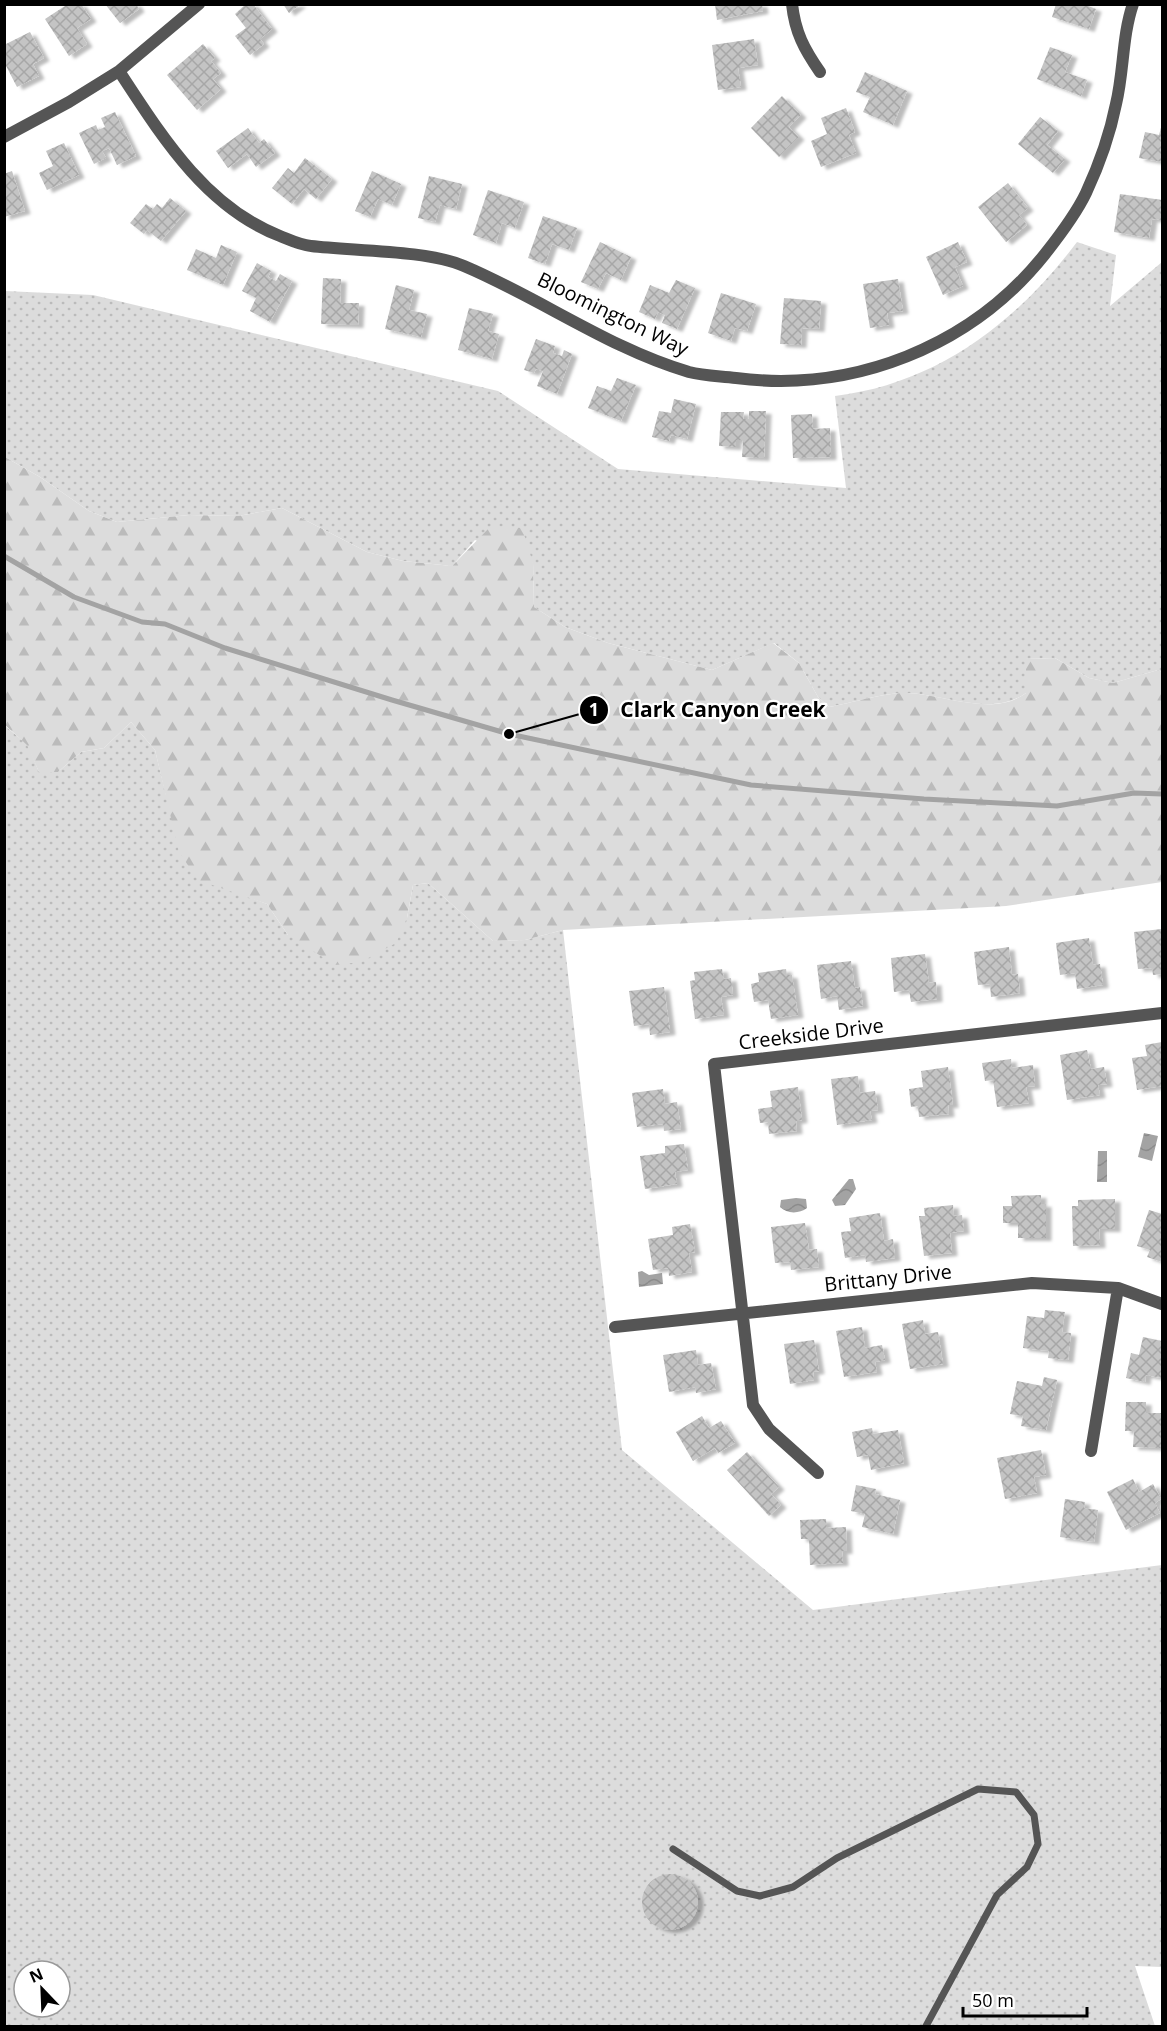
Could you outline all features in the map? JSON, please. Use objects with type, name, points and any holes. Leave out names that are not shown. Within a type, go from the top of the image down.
[{"type":"street","points":[[4,137],[69,102],[119,71],[199,4]]},
{"type":"street","points":[[792,4],[795,28],[804,49],[820,72]]},
{"type":"street","name":"Bloomington Way","points":[[119,71],[199,182],[228,208],[262,229],[306,246],[413,256],[460,264],[520,291],[609,338],[691,373],[755,381],[799,381],[883,367],[923,350],[962,330],[997,304],[1033,270],[1059,237],[1086,195],[1103,150],[1117,103],[1128,20],[1133,4]]},
{"type":"street","name":"Creekside Drive","points":[[743,1314],[714,1064],[1162,1013]]},
{"type":"street","name":"Brittany Drive","points":[[615,1327],[1032,1282],[1118,1288],[1162,1304]]},
{"type":"street","points":[[1091,1451],[1118,1288]]},
{"type":"street","points":[[743,1314],[753,1405],[769,1429],[818,1473]]},
{"type":"lane","points":[[673,1850],[737,1891],[760,1896],[793,1887],[837,1857],[978,1789],[1016,1792],[1034,1815],[1038,1844],[1027,1867],[997,1895],[926,2026]]},
{"type":"green space","points":[[1077,242],[1116,255],[1110,306],[1162,262],[1162,672],[1158,670],[1113,683],[1089,678],[1055,658],[1026,659],[1026,693],[1013,700],[984,704],[899,693],[829,707],[818,697],[799,663],[774,643],[712,670],[608,643],[565,627],[534,607],[533,563],[475,540],[452,566],[403,561],[367,552],[282,508],[238,516],[189,515],[117,522],[89,511],[40,477],[5,457],[5,291],[93,295],[498,391],[618,469],[846,488],[835,396],[872,389],[907,378],[941,363],[972,344],[1001,323],[1028,298]]},
{"type":"green space","points":[[5,457],[40,477],[89,511],[117,522],[189,515],[238,516],[282,508],[367,552],[403,561],[452,566],[491,526],[522,528],[533,563],[534,607],[565,627],[608,643],[712,670],[773,643],[799,663],[818,697],[829,707],[899,693],[984,704],[1013,700],[1026,693],[1026,659],[1055,658],[1089,678],[1113,683],[1158,670],[1162,672],[1162,882],[1006,906],[563,930],[525,940],[493,941],[428,883],[413,885],[407,918],[396,943],[361,962],[335,965],[288,935],[267,904],[198,880],[179,852],[155,750],[131,722],[104,748],[81,752],[58,772],[39,772],[27,745],[5,725]]},
{"type":"green space","points":[[131,722],[155,750],[166,795],[238,893],[267,904],[288,935],[407,918],[413,885],[428,883],[493,941],[525,940],[563,930],[622,1450],[813,1610],[1162,1565],[1162,1967],[1135,1966],[1155,2026],[5,2026],[4,725],[28,745],[39,772],[58,772],[81,752],[104,748]]},
{"type":"water","points":[[1144,1133],[1158,1136],[1152,1161],[1138,1157]]},
{"type":"water","points":[[1098,1151],[1107,1151],[1107,1182],[1097,1182]]},
{"type":"water","points":[[849,1179],[853,1179],[856,1189],[845,1205],[835,1206],[832,1200]]},
{"type":"water","points":[[806,1199],[807,1208],[793,1212],[780,1207],[781,1200]]},
{"type":"water","points":[[642,1271],[649,1275],[662,1273],[663,1284],[639,1287],[638,1272]]},
{"type":"building","points":[[68,4],[81,4],[91,19],[77,28],[87,44],[69,56],[45,19]]},
{"type":"building","points":[[105,4],[136,4],[139,9],[120,23]]},
{"type":"building","points":[[246,4],[253,4],[272,29],[260,39],[264,44],[250,55],[235,36],[246,28],[235,14]]},
{"type":"building","points":[[283,4],[301,4],[289,13]]},
{"type":"building","points":[[715,4],[762,4],[763,11],[717,20]]},
{"type":"building","points":[[1056,4],[1083,4],[1096,9],[1089,29],[1052,17]]},
{"type":"building","points":[[30,32],[44,58],[33,64],[39,76],[17,87],[4,62],[4,45]]},
{"type":"building","points":[[754,39],[758,65],[738,68],[741,87],[718,90],[712,45]]},
{"type":"building","points":[[203,44],[215,58],[211,61],[221,73],[213,79],[221,89],[197,110],[167,75]]},
{"type":"building","points":[[1050,47],[1072,55],[1065,72],[1087,80],[1081,96],[1037,79]]},
{"type":"building","points":[[865,72],[907,91],[893,125],[863,112],[870,97],[856,92]]},
{"type":"building","points":[[782,96],[801,115],[789,127],[799,137],[779,157],[751,128]]},
{"type":"building","points":[[846,108],[855,132],[849,135],[856,153],[821,167],[811,141],[827,134],[821,118]]},
{"type":"building","points":[[115,112],[136,156],[117,165],[109,148],[102,151],[106,158],[94,164],[79,133],[96,125],[98,130],[105,127],[101,118]]},
{"type":"building","points":[[1040,117],[1058,131],[1047,145],[1065,159],[1053,173],[1018,144]]},
{"type":"building","points":[[1162,124],[1162,162],[1139,158],[1145,132],[1159,135]]},
{"type":"building","points":[[248,128],[259,143],[264,139],[275,153],[256,167],[247,154],[228,168],[216,151]]},
{"type":"building","points":[[64,143],[79,175],[47,190],[39,173],[53,166],[46,151]]},
{"type":"building","points":[[305,158],[332,179],[316,199],[304,189],[292,204],[272,188],[288,168],[294,173]]},
{"type":"building","points":[[12,171],[25,211],[4,217],[4,174]]},
{"type":"building","points":[[372,171],[401,184],[392,205],[378,199],[370,217],[355,211]]},
{"type":"building","points":[[429,176],[462,184],[456,209],[440,205],[435,222],[418,218]]},
{"type":"building","points":[[1008,183],[1028,208],[1019,215],[1027,225],[1006,242],[978,207]]},
{"type":"building","points":[[488,190],[524,202],[515,228],[502,223],[496,243],[473,235]]},
{"type":"building","points":[[1120,194],[1162,200],[1162,220],[1152,219],[1149,238],[1114,232]]},
{"type":"building","points":[[170,198],[186,211],[161,241],[147,230],[144,234],[130,223],[146,204],[153,209],[157,204],[162,208]]},
{"type":"building","points":[[543,216],[577,228],[569,250],[552,244],[545,264],[528,258]]},
{"type":"building","points":[[600,242],[631,257],[621,280],[606,273],[598,289],[581,282]]},
{"type":"building","points":[[958,242],[967,262],[955,267],[963,286],[943,295],[926,257]]},
{"type":"building","points":[[221,245],[237,252],[223,285],[187,270],[196,249],[216,258]]},
{"type":"building","points":[[257,263],[271,271],[268,277],[276,281],[280,274],[292,281],[270,322],[250,311],[256,298],[242,291]]},
{"type":"building","points":[[323,278],[341,279],[340,303],[359,303],[358,325],[321,324]]},
{"type":"building","points":[[898,279],[903,311],[887,313],[889,325],[870,328],[863,284]]},
{"type":"building","points":[[676,280],[695,288],[677,329],[662,323],[665,315],[658,312],[655,319],[639,312],[650,285],[669,293]]},
{"type":"building","points":[[396,285],[414,290],[409,310],[427,314],[421,337],[385,329]]},
{"type":"building","points":[[721,293],[756,304],[747,331],[735,328],[731,341],[708,333]]},
{"type":"building","points":[[784,298],[821,301],[819,329],[802,328],[801,345],[780,344]]},
{"type":"building","points":[[469,308],[493,314],[488,331],[499,334],[492,359],[458,350]]},
{"type":"building","points":[[536,339],[555,346],[553,353],[562,356],[564,350],[572,354],[557,394],[537,386],[543,371],[536,369],[534,373],[524,370]]},
{"type":"building","points":[[617,378],[636,385],[621,421],[588,408],[597,386],[611,391]]},
{"type":"building","points":[[674,399],[696,404],[687,439],[671,435],[669,441],[652,437],[659,411],[671,413]]},
{"type":"building","points":[[749,411],[766,411],[764,458],[742,457],[743,440],[736,440],[736,447],[719,446],[721,412],[744,412],[743,419],[749,419]]},
{"type":"building","points":[[812,414],[813,429],[830,428],[831,457],[793,458],[791,415]]},
{"type":"building","points":[[1162,929],[1162,974],[1153,975],[1152,968],[1138,969],[1134,932]]},
{"type":"building","points":[[1089,938],[1093,965],[1100,964],[1103,985],[1077,989],[1075,973],[1060,975],[1056,943]]},
{"type":"building","points":[[1009,947],[1012,975],[1018,974],[1020,993],[991,997],[990,984],[978,985],[974,952]]},
{"type":"building","points":[[925,954],[929,983],[936,982],[937,999],[911,1002],[909,990],[894,992],[891,958]]},
{"type":"building","points":[[851,961],[855,988],[860,987],[863,1006],[839,1010],[837,996],[821,999],[817,965]]},
{"type":"building","points":[[722,969],[724,979],[731,978],[733,995],[721,997],[724,1015],[695,1019],[690,981],[695,980],[694,972]]},
{"type":"building","points":[[786,969],[787,975],[792,975],[798,1015],[771,1019],[768,1000],[754,1002],[751,984],[759,982],[758,973]]},
{"type":"building","points":[[664,987],[670,1032],[650,1035],[649,1024],[634,1026],[629,991]]},
{"type":"building","points":[[1162,1042],[1162,1086],[1137,1090],[1132,1058],[1147,1056],[1145,1045]]},
{"type":"building","points":[[1087,1050],[1091,1069],[1104,1067],[1107,1084],[1098,1085],[1100,1095],[1067,1100],[1060,1055]]},
{"type":"building","points":[[1011,1059],[1012,1068],[1033,1065],[1035,1086],[1026,1087],[1029,1103],[997,1107],[993,1080],[985,1081],[982,1063]]},
{"type":"building","points":[[948,1067],[953,1105],[948,1105],[949,1114],[919,1117],[918,1106],[911,1107],[909,1089],[923,1087],[921,1071]]},
{"type":"building","points":[[858,1076],[860,1093],[875,1091],[878,1110],[870,1111],[872,1120],[837,1125],[831,1079]]},
{"type":"building","points":[[798,1087],[802,1120],[796,1121],[797,1131],[769,1134],[768,1122],[760,1123],[758,1109],[772,1107],[770,1091]]},
{"type":"building","points":[[663,1089],[665,1104],[677,1102],[681,1129],[664,1131],[663,1124],[637,1127],[632,1093]]},
{"type":"building","points":[[684,1144],[688,1170],[675,1172],[677,1184],[645,1189],[640,1156],[665,1153],[665,1146]]},
{"type":"building","points":[[1041,1195],[1041,1204],[1046,1204],[1046,1238],[1018,1238],[1018,1223],[1003,1223],[1003,1206],[1012,1206],[1011,1196]]},
{"type":"building","points":[[1115,1199],[1115,1229],[1099,1229],[1100,1245],[1073,1246],[1072,1206],[1078,1206],[1078,1200]]},
{"type":"building","points":[[953,1205],[954,1216],[962,1215],[964,1231],[950,1233],[952,1253],[924,1256],[919,1216],[925,1216],[924,1208]]},
{"type":"building","points":[[1149,1210],[1162,1214],[1162,1262],[1147,1257],[1150,1250],[1137,1246]]},
{"type":"building","points":[[880,1213],[884,1241],[893,1239],[895,1258],[866,1262],[865,1255],[845,1258],[841,1232],[851,1231],[849,1218]]},
{"type":"building","points":[[805,1223],[809,1250],[817,1249],[819,1267],[791,1270],[790,1262],[775,1263],[771,1227]]},
{"type":"building","points":[[690,1224],[695,1252],[689,1253],[692,1272],[669,1276],[668,1268],[653,1270],[648,1239],[673,1235],[672,1227]]},
{"type":"building","points":[[1045,1310],[1065,1312],[1062,1332],[1071,1333],[1068,1360],[1048,1358],[1049,1351],[1023,1348],[1027,1316],[1044,1318]]},
{"type":"building","points":[[923,1320],[925,1334],[938,1332],[943,1364],[910,1369],[902,1324]]},
{"type":"building","points":[[862,1327],[865,1348],[882,1345],[885,1360],[875,1362],[877,1372],[844,1377],[836,1331]]},
{"type":"building","points":[[1143,1337],[1162,1341],[1162,1378],[1146,1375],[1145,1382],[1126,1378],[1131,1353],[1139,1355]]},
{"type":"building","points":[[814,1340],[819,1371],[813,1372],[814,1380],[790,1384],[784,1344]]},
{"type":"building","points":[[696,1350],[698,1365],[711,1363],[716,1389],[696,1393],[695,1387],[669,1392],[663,1355]]},
{"type":"building","points":[[1044,1377],[1057,1380],[1046,1430],[1021,1426],[1023,1416],[1010,1414],[1017,1381],[1042,1386]]},
{"type":"building","points":[[1126,1402],[1146,1402],[1146,1413],[1162,1413],[1162,1448],[1133,1447],[1134,1431],[1125,1431]]},
{"type":"building","points":[[702,1416],[709,1428],[721,1421],[735,1443],[718,1453],[715,1448],[693,1461],[676,1432]]},
{"type":"building","points":[[872,1428],[873,1434],[898,1430],[904,1463],[871,1470],[868,1455],[857,1457],[852,1432]]},
{"type":"building","points":[[1041,1450],[1046,1475],[1034,1477],[1037,1493],[1005,1499],[997,1458]]},
{"type":"building","points":[[747,1452],[779,1487],[771,1494],[781,1505],[769,1516],[727,1470]]},
{"type":"building","points":[[1133,1479],[1139,1492],[1153,1484],[1161,1499],[1155,1503],[1160,1513],[1126,1530],[1107,1492]]},
{"type":"building","points":[[856,1485],[876,1489],[875,1494],[900,1500],[893,1534],[862,1527],[865,1514],[851,1511]]},
{"type":"building","points":[[1065,1499],[1085,1502],[1084,1508],[1098,1510],[1094,1542],[1060,1537]]},
{"type":"building","points":[[826,1519],[827,1528],[846,1527],[847,1551],[842,1551],[843,1563],[810,1565],[809,1539],[801,1539],[800,1520]]},
{"type":"building","points":[[670,1874],[681,1876],[690,1882],[696,1891],[698,1902],[696,1913],[690,1922],[681,1928],[670,1930],[659,1928],[650,1922],[644,1913],[642,1902],[644,1891],[650,1882],[659,1876]]},
{"type":"waterway","points":[[4,556],[74,597],[142,622],[165,624],[225,648],[392,700],[509,734],[751,785],[924,799],[1057,806],[1134,793],[1162,794]]},
{"type":"place","name":"Clark Canyon Creek","points":[[509,734]]}]
